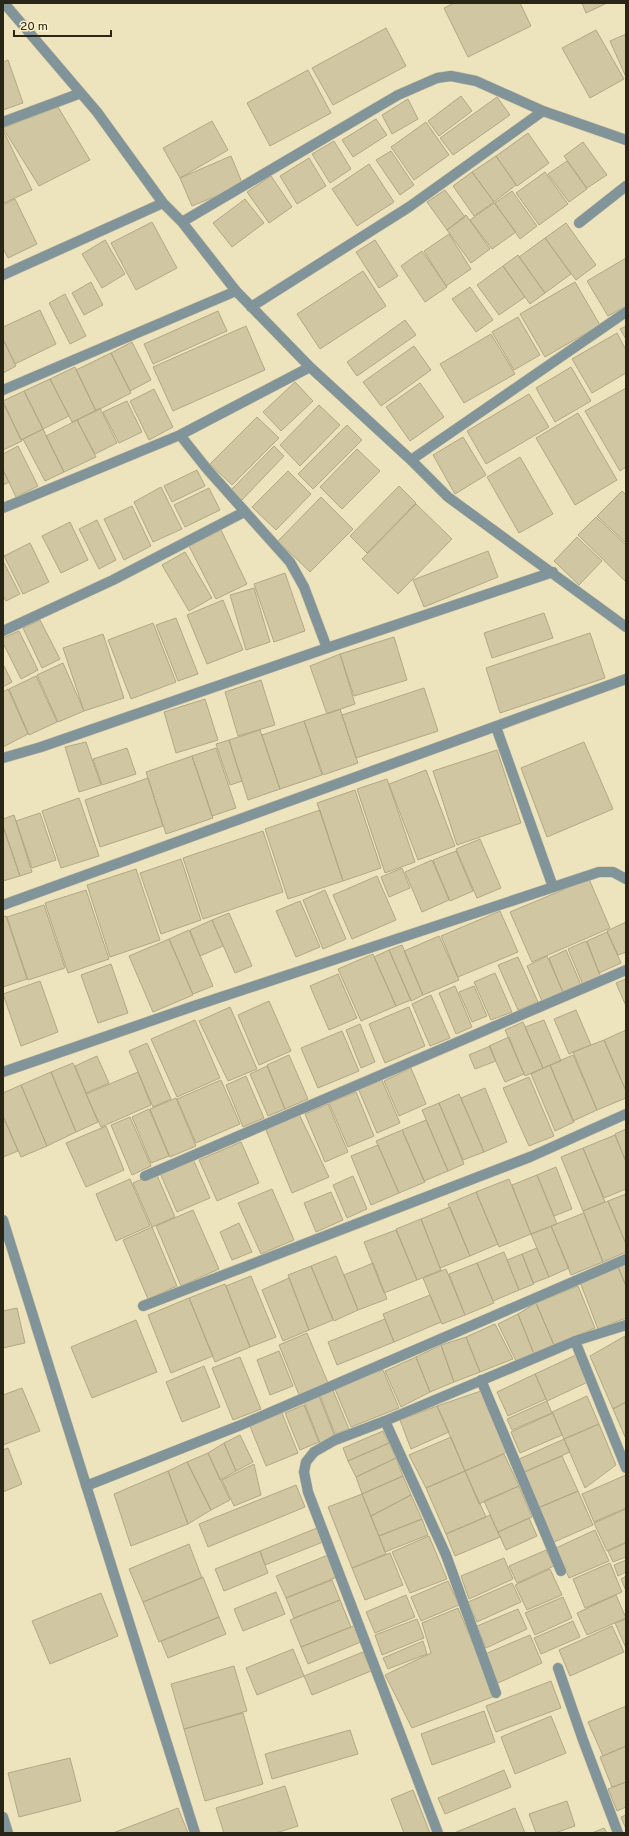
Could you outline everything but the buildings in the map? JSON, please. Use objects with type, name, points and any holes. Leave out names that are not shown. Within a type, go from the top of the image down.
[{"type":"street","points":[[4,3],[97,112],[163,203],[182,222],[236,291],[310,368],[411,460],[448,497],[553,572],[626,627]]},
{"type":"street","points":[[182,222],[398,95],[437,78],[451,76],[476,81],[543,111],[626,140]]},
{"type":"street","points":[[3,122],[81,93]]},
{"type":"street","points":[[251,307],[409,207],[543,111]]},
{"type":"street","points":[[579,223],[626,186]]},
{"type":"street","points":[[3,275],[163,203]]},
{"type":"street","points":[[3,390],[236,291]]},
{"type":"street","points":[[411,460],[626,312]]},
{"type":"street","points":[[3,508],[180,435],[310,368]]},
{"type":"street","points":[[180,435],[244,512],[290,562],[304,587],[327,648]]},
{"type":"street","points":[[3,631],[113,580],[244,512]]},
{"type":"street","points":[[3,758],[41,747],[553,572]]},
{"type":"street","points":[[3,905],[626,679]]},
{"type":"street","points":[[496,727],[553,887]]},
{"type":"street","points":[[3,1072],[191,1007],[599,872],[613,872],[626,879]]},
{"type":"street","points":[[145,1176],[626,970]]},
{"type":"street","points":[[143,1306],[530,1157],[626,1114]]},
{"type":"street","points":[[3,1220],[195,1833]]},
{"type":"street","points":[[86,1486],[241,1425],[626,1259]]},
{"type":"street","points":[[438,1833],[308,1492],[304,1472],[306,1462],[314,1452],[335,1440],[385,1421],[575,1341],[626,1325]]},
{"type":"street","points":[[575,1341],[626,1468]]},
{"type":"street","points":[[481,1380],[561,1571]]},
{"type":"street","points":[[385,1421],[446,1554],[496,1692]]},
{"type":"street","points":[[558,1668],[618,1833]]},
{"type":"street","points":[[3,1817],[8,1833]]}]
